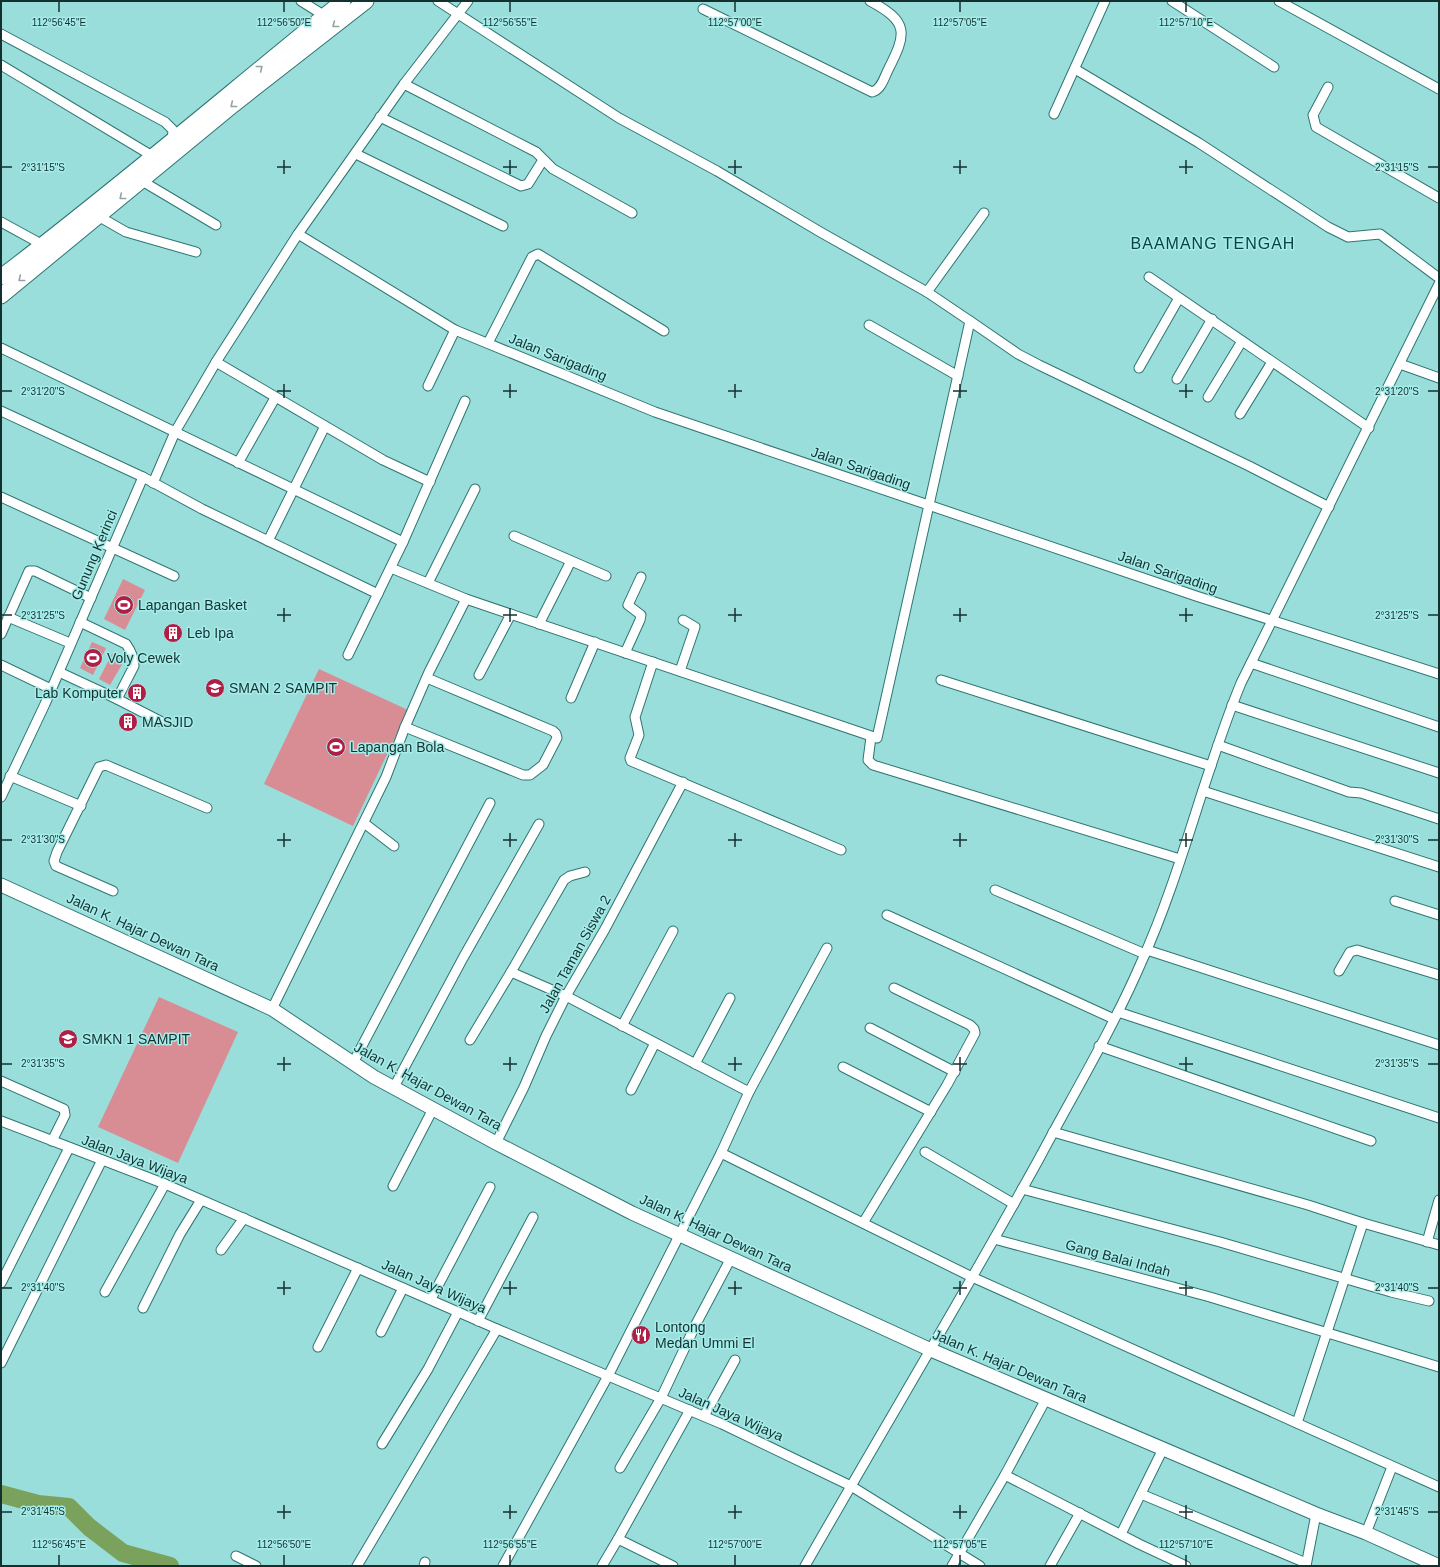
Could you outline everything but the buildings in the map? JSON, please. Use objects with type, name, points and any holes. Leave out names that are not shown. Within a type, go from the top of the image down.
[{"type":"main road","points":[[1,296],[68,233],[154,157],[225,96],[343,1]]},
{"type":"main road","points":[[1,277],[43,245],[98,216],[234,105],[366,1]]},
{"type":"street","points":[[301,1],[325,16]]},
{"type":"street","points":[[438,1],[619,118],[718,171],[822,233],[927,292],[1018,354],[1249,466],[1329,507]]},
{"type":"street","points":[[154,483],[175,432],[216,362],[298,234],[404,84],[468,1]]},
{"type":"street","points":[[703,9],[872,92],[878,89],[896,55],[902,38],[898,21],[894,16],[887,10],[870,1]]},
{"type":"street","points":[[1054,114],[1105,1]]},
{"type":"street","points":[[1172,1],[1274,67]]},
{"type":"street","points":[[1279,1],[1439,89]]},
{"type":"street","points":[[1,34],[166,122],[173,130],[172,142]]},
{"type":"street","points":[[1,65],[154,157]]},
{"type":"street","points":[[805,1566],[1014,1204],[1116,1016],[1146,952],[1180,859],[1232,705],[1251,663],[1369,428],[1439,284],[1380,234],[1353,237],[1328,227],[1195,140],[1075,69]]},
{"type":"street","points":[[404,84],[536,152],[553,169],[632,213]]},
{"type":"street","points":[[1328,87],[1313,115],[1316,128],[1439,198]]},
{"type":"street","points":[[380,117],[521,186],[528,184],[543,160]]},
{"type":"street","points":[[356,154],[503,226]]},
{"type":"street","points":[[142,181],[216,225]]},
{"type":"street","points":[[927,292],[984,213]]},
{"type":"street","points":[[98,216],[126,232],[196,252]]},
{"type":"street","points":[[1,222],[43,245]]},
{"type":"street","name":"Jalan Sarigading","points":[[298,234],[455,330],[655,412],[1272,621],[1439,674]]},
{"type":"street","points":[[488,344],[532,257],[538,254],[664,331]]},
{"type":"street","points":[[1149,277],[1369,428]]},
{"type":"street","points":[[1139,368],[1179,298]]},
{"type":"street","points":[[1177,379],[1212,319]]},
{"type":"street","points":[[390,568],[466,599],[877,738],[970,321]]},
{"type":"street","points":[[869,325],[958,376]]},
{"type":"street","points":[[428,386],[455,330]]},
{"type":"street","points":[[1208,397],[1242,341]]},
{"type":"street","points":[[1,348],[403,542]]},
{"type":"street","points":[[216,362],[383,460],[430,482]]},
{"type":"street","points":[[1240,414],[1272,362]]},
{"type":"street","points":[[1400,364],[1439,378]]},
{"type":"street","points":[[238,463],[275,398]]},
{"type":"street","points":[[348,654],[403,542],[466,401]]},
{"type":"street","points":[[1,411],[143,477],[202,509],[378,594]]},
{"type":"street","points":[[268,541],[325,426]]},
{"type":"street","name":"Gunung Kerinci","points":[[1,797],[4,783],[10,776],[59,672],[70,643],[143,477]]},
{"type":"street","points":[[428,583],[475,488]]},
{"type":"street","points":[[1,497],[174,576]]},
{"type":"street","points":[[514,536],[606,576]]},
{"type":"street","points":[[539,624],[571,561]]},
{"type":"street","points":[[1,634],[29,571],[35,571],[91,598]]},
{"type":"street","points":[[625,653],[640,620],[641,615],[628,605],[641,577]]},
{"type":"street","points":[[272,1009],[386,777],[405,727],[427,678],[466,599]]},
{"type":"street","points":[[479,675],[511,614]]},
{"type":"street","points":[[8,617],[70,643]]},
{"type":"street","points":[[680,671],[695,627],[683,620]]},
{"type":"street","points":[[80,622],[126,644],[133,655],[134,666],[118,699]]},
{"type":"street","points":[[571,698],[595,642]]},
{"type":"street","points":[[653,662],[635,717],[639,735],[630,758],[635,764],[683,782],[841,850]]},
{"type":"street","points":[[1251,663],[1439,727]]},
{"type":"street","points":[[1,665],[51,689]]},
{"type":"street","points":[[59,672],[118,699],[160,721]]},
{"type":"street","points":[[405,727],[523,775],[530,775],[543,765],[556,738],[556,734],[553,731],[427,678]]},
{"type":"street","points":[[941,680],[1211,766]]},
{"type":"street","points":[[1232,705],[1439,773]]},
{"type":"street","points":[[871,737],[868,760],[873,765],[1180,859]]},
{"type":"street","points":[[1218,745],[1349,792],[1361,793],[1439,819]]},
{"type":"street","points":[[113,890],[56,866],[54,861],[98,769],[104,765],[207,808]]},
{"type":"street","points":[[10,776],[81,806]]},
{"type":"street","name":"Jalan Taman Siswa 2","points":[[496,1143],[524,1087],[546,1036],[566,996],[605,929],[683,782]]},
{"type":"street","points":[[1203,790],[1439,867]]},
{"type":"street","points":[[353,1063],[490,803]]},
{"type":"street","points":[[364,823],[394,846]]},
{"type":"street","points":[[394,1087],[463,958],[539,824]]},
{"type":"street","points":[[470,1040],[564,880],[570,876],[585,872]]},
{"type":"street","name":"Jalan K. Hajar Dewan Tara","points":[[1,885],[272,1009],[353,1063],[433,1109],[496,1143],[632,1212],[931,1350],[1316,1514],[1366,1533],[1439,1566]]},
{"type":"street","points":[[995,890],[1146,952],[1439,1045]]},
{"type":"street","points":[[1395,902],[1439,914]]},
{"type":"street","points":[[886,915],[1116,1016],[1439,1118]]},
{"type":"street","points":[[622,1026],[673,930]]},
{"type":"street","points":[[503,1566],[608,1376],[721,1153],[749,1092],[828,948]]},
{"type":"street","points":[[1339,971],[1350,952],[1357,950],[1439,975]]},
{"type":"street","points":[[511,972],[566,996],[749,1092]]},
{"type":"street","points":[[863,1224],[974,1038],[974,1029],[970,1025],[894,988]]},
{"type":"street","points":[[695,1064],[730,998]]},
{"type":"street","points":[[870,1028],[955,1072]]},
{"type":"street","points":[[631,1090],[655,1043]]},
{"type":"street","points":[[1099,1046],[1371,1141]]},
{"type":"street","points":[[843,1067],[931,1112]]},
{"type":"street","points":[[1,1081],[64,1109],[65,1115],[52,1141]]},
{"type":"street","points":[[394,1186],[433,1109]]},
{"type":"street","name":"Jalan Jaya Wijaya","points":[[1,1121],[165,1184],[402,1288],[431,1299],[478,1321],[704,1416],[851,1486],[980,1566]]},
{"type":"street","points":[[1053,1132],[1308,1205],[1439,1245]]},
{"type":"street","points":[[1,1283],[69,1148]]},
{"type":"street","points":[[925,1152],[1014,1204]]},
{"type":"street","points":[[721,1153],[972,1277],[1439,1487]]},
{"type":"street","points":[[1,1363],[102,1160]]},
{"type":"street","points":[[105,1292],[165,1184]]},
{"type":"street","points":[[431,1299],[490,1187]]},
{"type":"street","points":[[1022,1189],[1220,1242],[1345,1279],[1429,1301]]},
{"type":"street","points":[[143,1308],[180,1234],[201,1200]]},
{"type":"street","points":[[1427,1242],[1439,1200]]},
{"type":"street","points":[[478,1321],[533,1217]]},
{"type":"street","points":[[221,1250],[244,1218]]},
{"type":"street","points":[[1297,1423],[1363,1223]]},
{"type":"street","name":"Gang Balai Indah","points":[[994,1239],[1210,1297],[1439,1367]]},
{"type":"street","points":[[620,1468],[661,1398],[696,1324],[731,1258]]},
{"type":"street","points":[[318,1347],[358,1268]]},
{"type":"street","points":[[381,1332],[402,1288]]},
{"type":"street","points":[[382,1444],[428,1369],[458,1312]]},
{"type":"street","points":[[357,1566],[497,1329]]},
{"type":"street","points":[[704,1416],[735,1360]]},
{"type":"street","points":[[952,1566],[1005,1475],[1046,1399]]},
{"type":"street","points":[[602,1566],[690,1410]]},
{"type":"street","points":[[1121,1534],[1163,1449]]},
{"type":"street","points":[[1366,1533],[1392,1467]]},
{"type":"street","points":[[1005,1475],[1186,1566]]},
{"type":"street","points":[[1141,1494],[1306,1564],[1316,1514]]},
{"type":"street","points":[[1050,1566],[1080,1513]]},
{"type":"street","points":[[618,1539],[673,1566]]},
{"type":"street","points":[[236,1556],[256,1566]]},
{"type":"shaded area","name":"Lapangan Basket","points":[[123,579],[145,590],[125,630],[104,619]]},
{"type":"shaded area","name":"Voly Cewek","points":[[92,642],[106,648],[93,675],[80,668]]},
{"type":"shaded area","points":[[112,654],[124,661],[110,685],[99,679]]},
{"type":"shaded area","name":"Lapangan Bola","points":[[319,669],[408,710],[353,826],[264,784]]},
{"type":"shaded area","points":[[159,997],[238,1032],[178,1163],[98,1127]]},
{"type":"waterway","points":[[1,1494],[38,1504],[69,1507],[89,1527],[123,1553],[170,1566]]},
{"type":"place","name":"Lapangan Basket","points":[[124,605]]},
{"type":"place","name":"Leb Ipa","points":[[173,633]]},
{"type":"place","name":"Voly Cewek","points":[[93,658]]},
{"type":"place","name":"SMAN 2 SAMPIT","points":[[215,688]]},
{"type":"place","name":"Lab Komputer","points":[[137,693]]},
{"type":"place","name":"MASJID","points":[[128,722]]},
{"type":"place","name":"Lapangan Bola","points":[[336,747]]},
{"type":"place","name":"SMKN 1 SAMPIT","points":[[68,1039]]},
{"type":"place","name":"Lontong Medan Ummi El","points":[[641,1335]]},
{"type":"district","name":"BAAMANG TENGAH","points":[[1213,243]]}]
